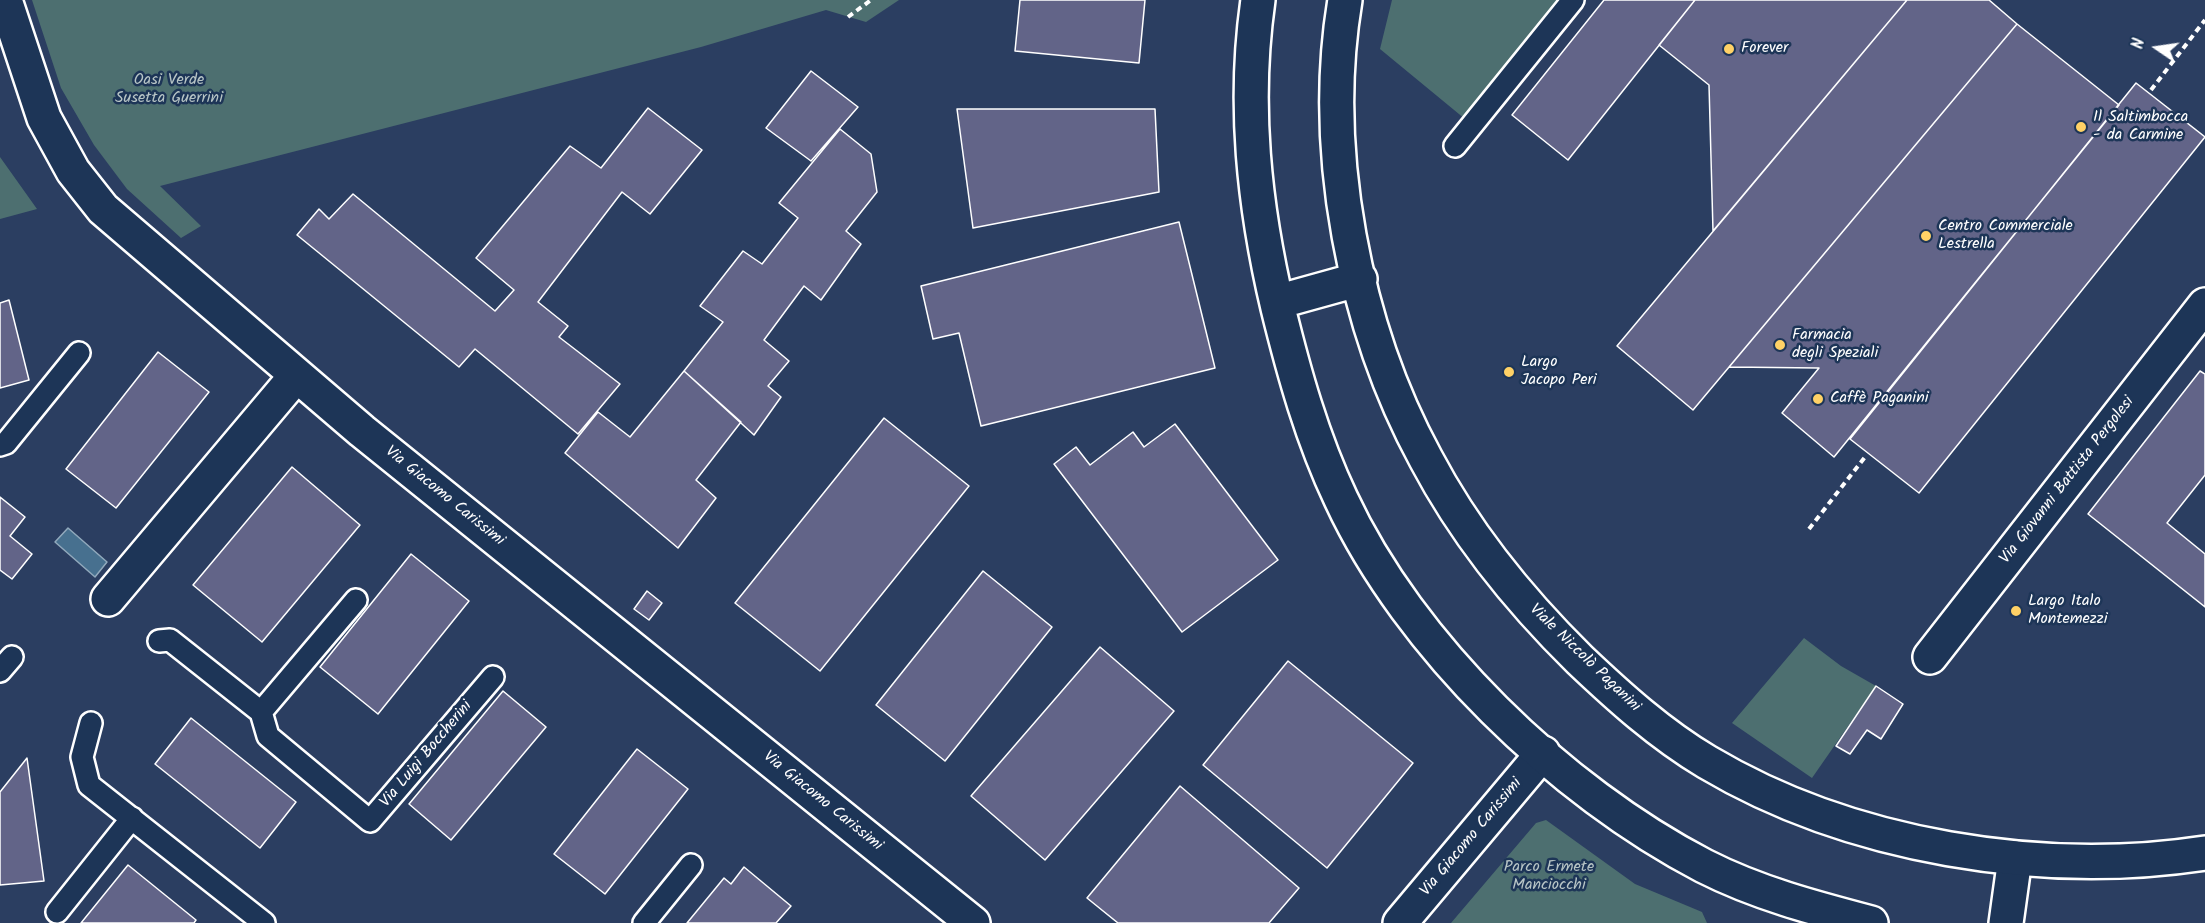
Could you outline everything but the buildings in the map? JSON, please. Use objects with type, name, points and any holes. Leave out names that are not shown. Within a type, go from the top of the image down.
[{"type":"street","name":"Via Giacomo Carissimi","points":[[5,0],[44,118],[73,171],[103,208],[296,376],[973,923]]},
{"type":"street","points":[[1258,0],[1251,75],[1252,161],[1261,228],[1277,302],[1311,426],[1340,497],[1361,539],[1400,600],[1461,675],[1544,753],[1625,817],[1705,866],[1782,898],[1871,923]]},
{"type":"street","name":"Viale Niccolò Paganini","points":[[1345,0],[1338,80],[1339,141],[1346,210],[1360,279],[1388,375],[1425,458],[1475,537],[1526,602],[1566,645],[1630,706],[1706,761],[1760,790],[1803,808],[1908,839],[2015,858],[2108,862],[2205,853]]},
{"type":"street","points":[[1277,302],[1360,279]]},
{"type":"street","name":"Via Giovanni Battista Pergolesi","points":[[1930,657],[2205,304]]},
{"type":"street","points":[[108,599],[296,376]]},
{"type":"street","name":"Via Giacomo Carissimi","points":[[1400,923],[1544,753]]},
{"type":"street","points":[[2006,923],[2015,858]]},
{"type":"lane","points":[[1455,146],[1573,0]]},
{"type":"lane","points":[[0,445],[6,443],[80,353]]},
{"type":"lane","points":[[261,712],[356,600]]},
{"type":"lane","name":"Via Luigi Boccherini","points":[[159,641],[170,640],[261,712],[268,736],[370,822],[493,677]]},
{"type":"lane","points":[[91,723],[82,757],[89,785],[264,923]]},
{"type":"lane","points":[[57,912],[132,818]]},
{"type":"lane","points":[[644,923],[690,865]]},
{"type":"path","points":[[848,17],[871,0]]},
{"type":"path","points":[[2151,90],[2205,20]]},
{"type":"path","points":[[1809,529],[1865,457]]},
{"type":"green space","name":"Oasi Verde Susetta Guerrini","points":[[32,0],[899,0],[866,22],[826,10],[701,47],[160,186],[201,226],[181,238],[127,189],[94,145],[61,88]]},
{"type":"green space","points":[[1392,0],[1560,0],[1465,119],[1380,49]]},
{"type":"green space","points":[[0,157],[37,209],[0,219]]},
{"type":"green space","points":[[1804,638],[1841,666],[1876,686],[1812,778],[1732,723]]},
{"type":"green space","name":"Parco Ermete Manciocchi","points":[[1546,820],[1635,884],[1702,912],[1707,923],[1451,923],[1536,823]]},
{"type":"water","points":[[68,528],[107,562],[95,577],[55,542]]},
{"type":"place","name":"Forever","points":[[1729,49]]},
{"type":"place","name":"Il Saltimbocca - da Carmine","points":[[2081,127]]},
{"type":"place","name":"Centro Commerciale Lestrella","points":[[1926,236]]},
{"type":"place","name":"Farmacia degli Speziali","points":[[1780,345]]},
{"type":"place","name":"Largo Jacopo Peri","points":[[1509,372]]},
{"type":"place","name":"Caffè Paganini","points":[[1818,399]]},
{"type":"place","name":"Largo Italo Montemezzi","points":[[2016,611]]}]
